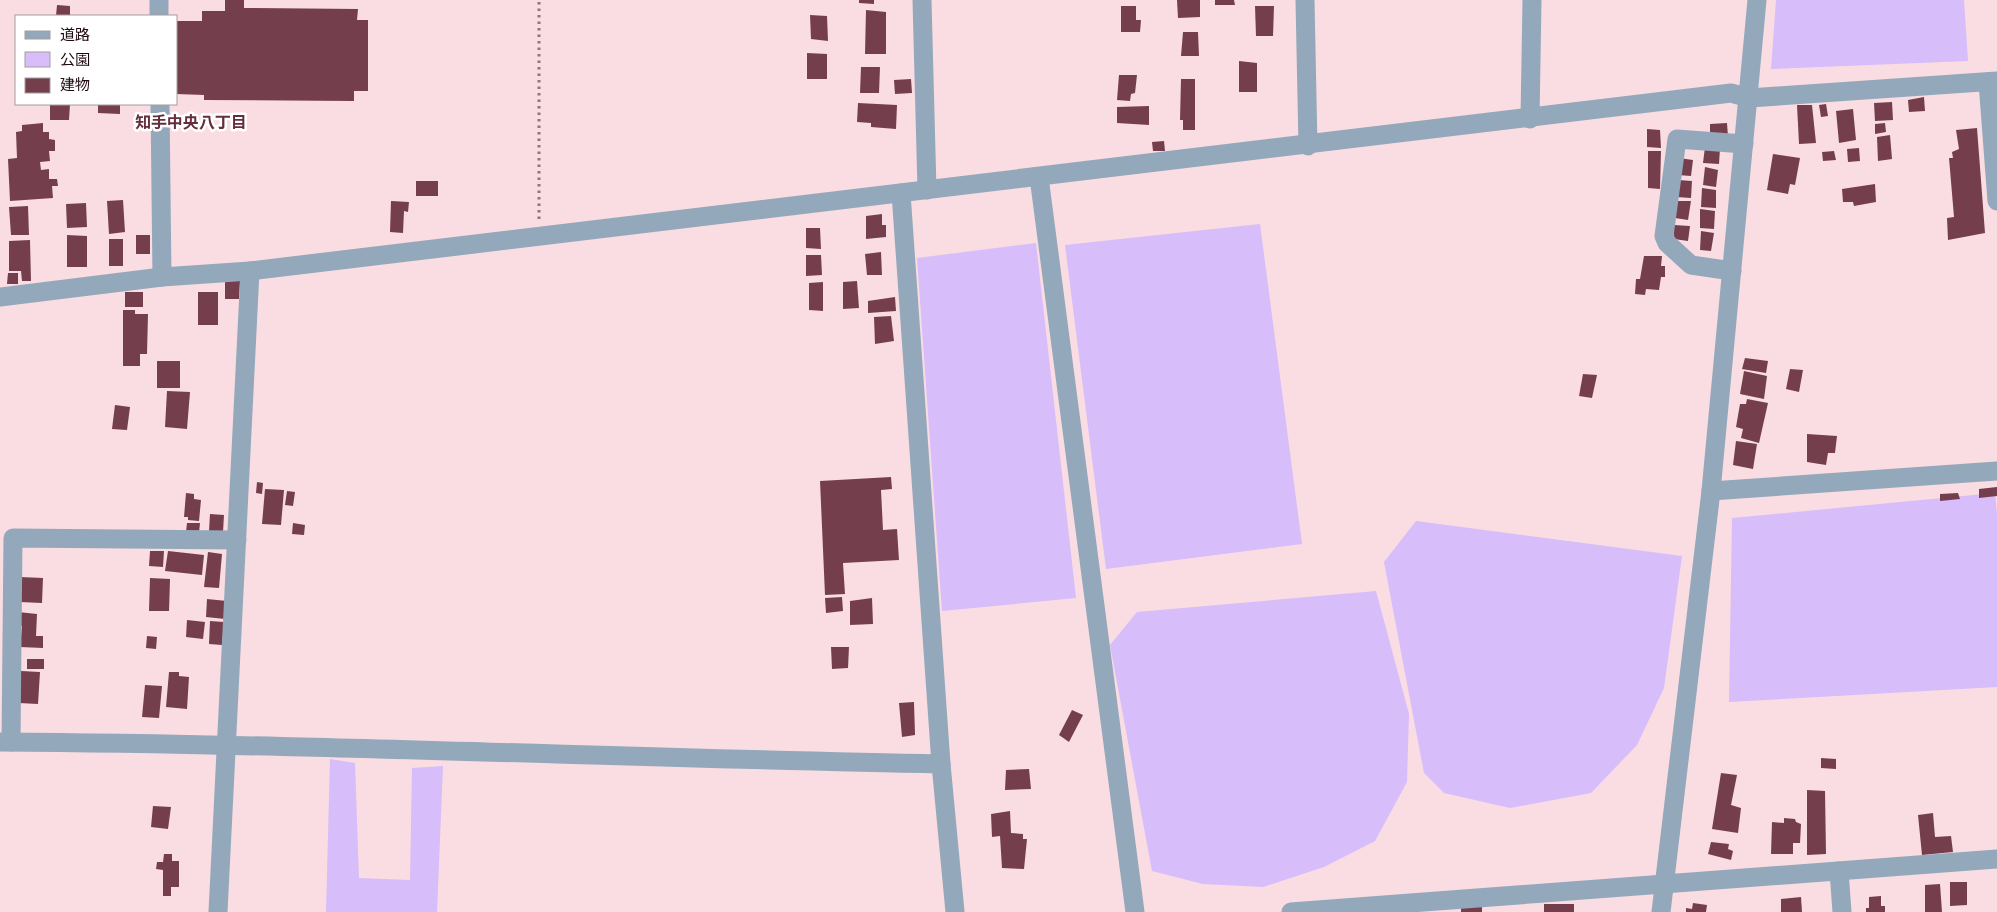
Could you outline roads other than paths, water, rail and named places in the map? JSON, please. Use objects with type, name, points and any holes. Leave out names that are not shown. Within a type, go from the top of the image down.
[{"type":"street","points":[[159,0],[159,15]]},
{"type":"street","points":[[922,0],[926,190]]},
{"type":"street","points":[[1305,0],[1308,146]]},
{"type":"street","points":[[1530,119],[1532,0]]},
{"type":"street","points":[[1661,912],[1711,491],[1757,0]]},
{"type":"street","points":[[0,297],[162,277],[250,271],[1308,146],[1731,93],[1749,98],[1992,82],[1997,201]]},
{"type":"street","points":[[160,105],[162,277]]},
{"type":"street","points":[[1732,271],[1691,265],[1667,243],[1664,236],[1677,139],[1744,144]]},
{"type":"street","points":[[1039,177],[1135,912]]},
{"type":"street","points":[[901,193],[941,764],[955,912]]},
{"type":"street","points":[[218,912],[250,271]]},
{"type":"street","points":[[1711,491],[1997,471]]},
{"type":"street","points":[[237,540],[12,538],[6,742],[227,744],[682,759],[941,764]]},
{"type":"street","points":[[1291,912],[1997,859]]},
{"type":"street","points":[[1839,871],[1842,912]]},
{"type":"district","name":"知手中央八丁目","points":[[191,122]]}]
